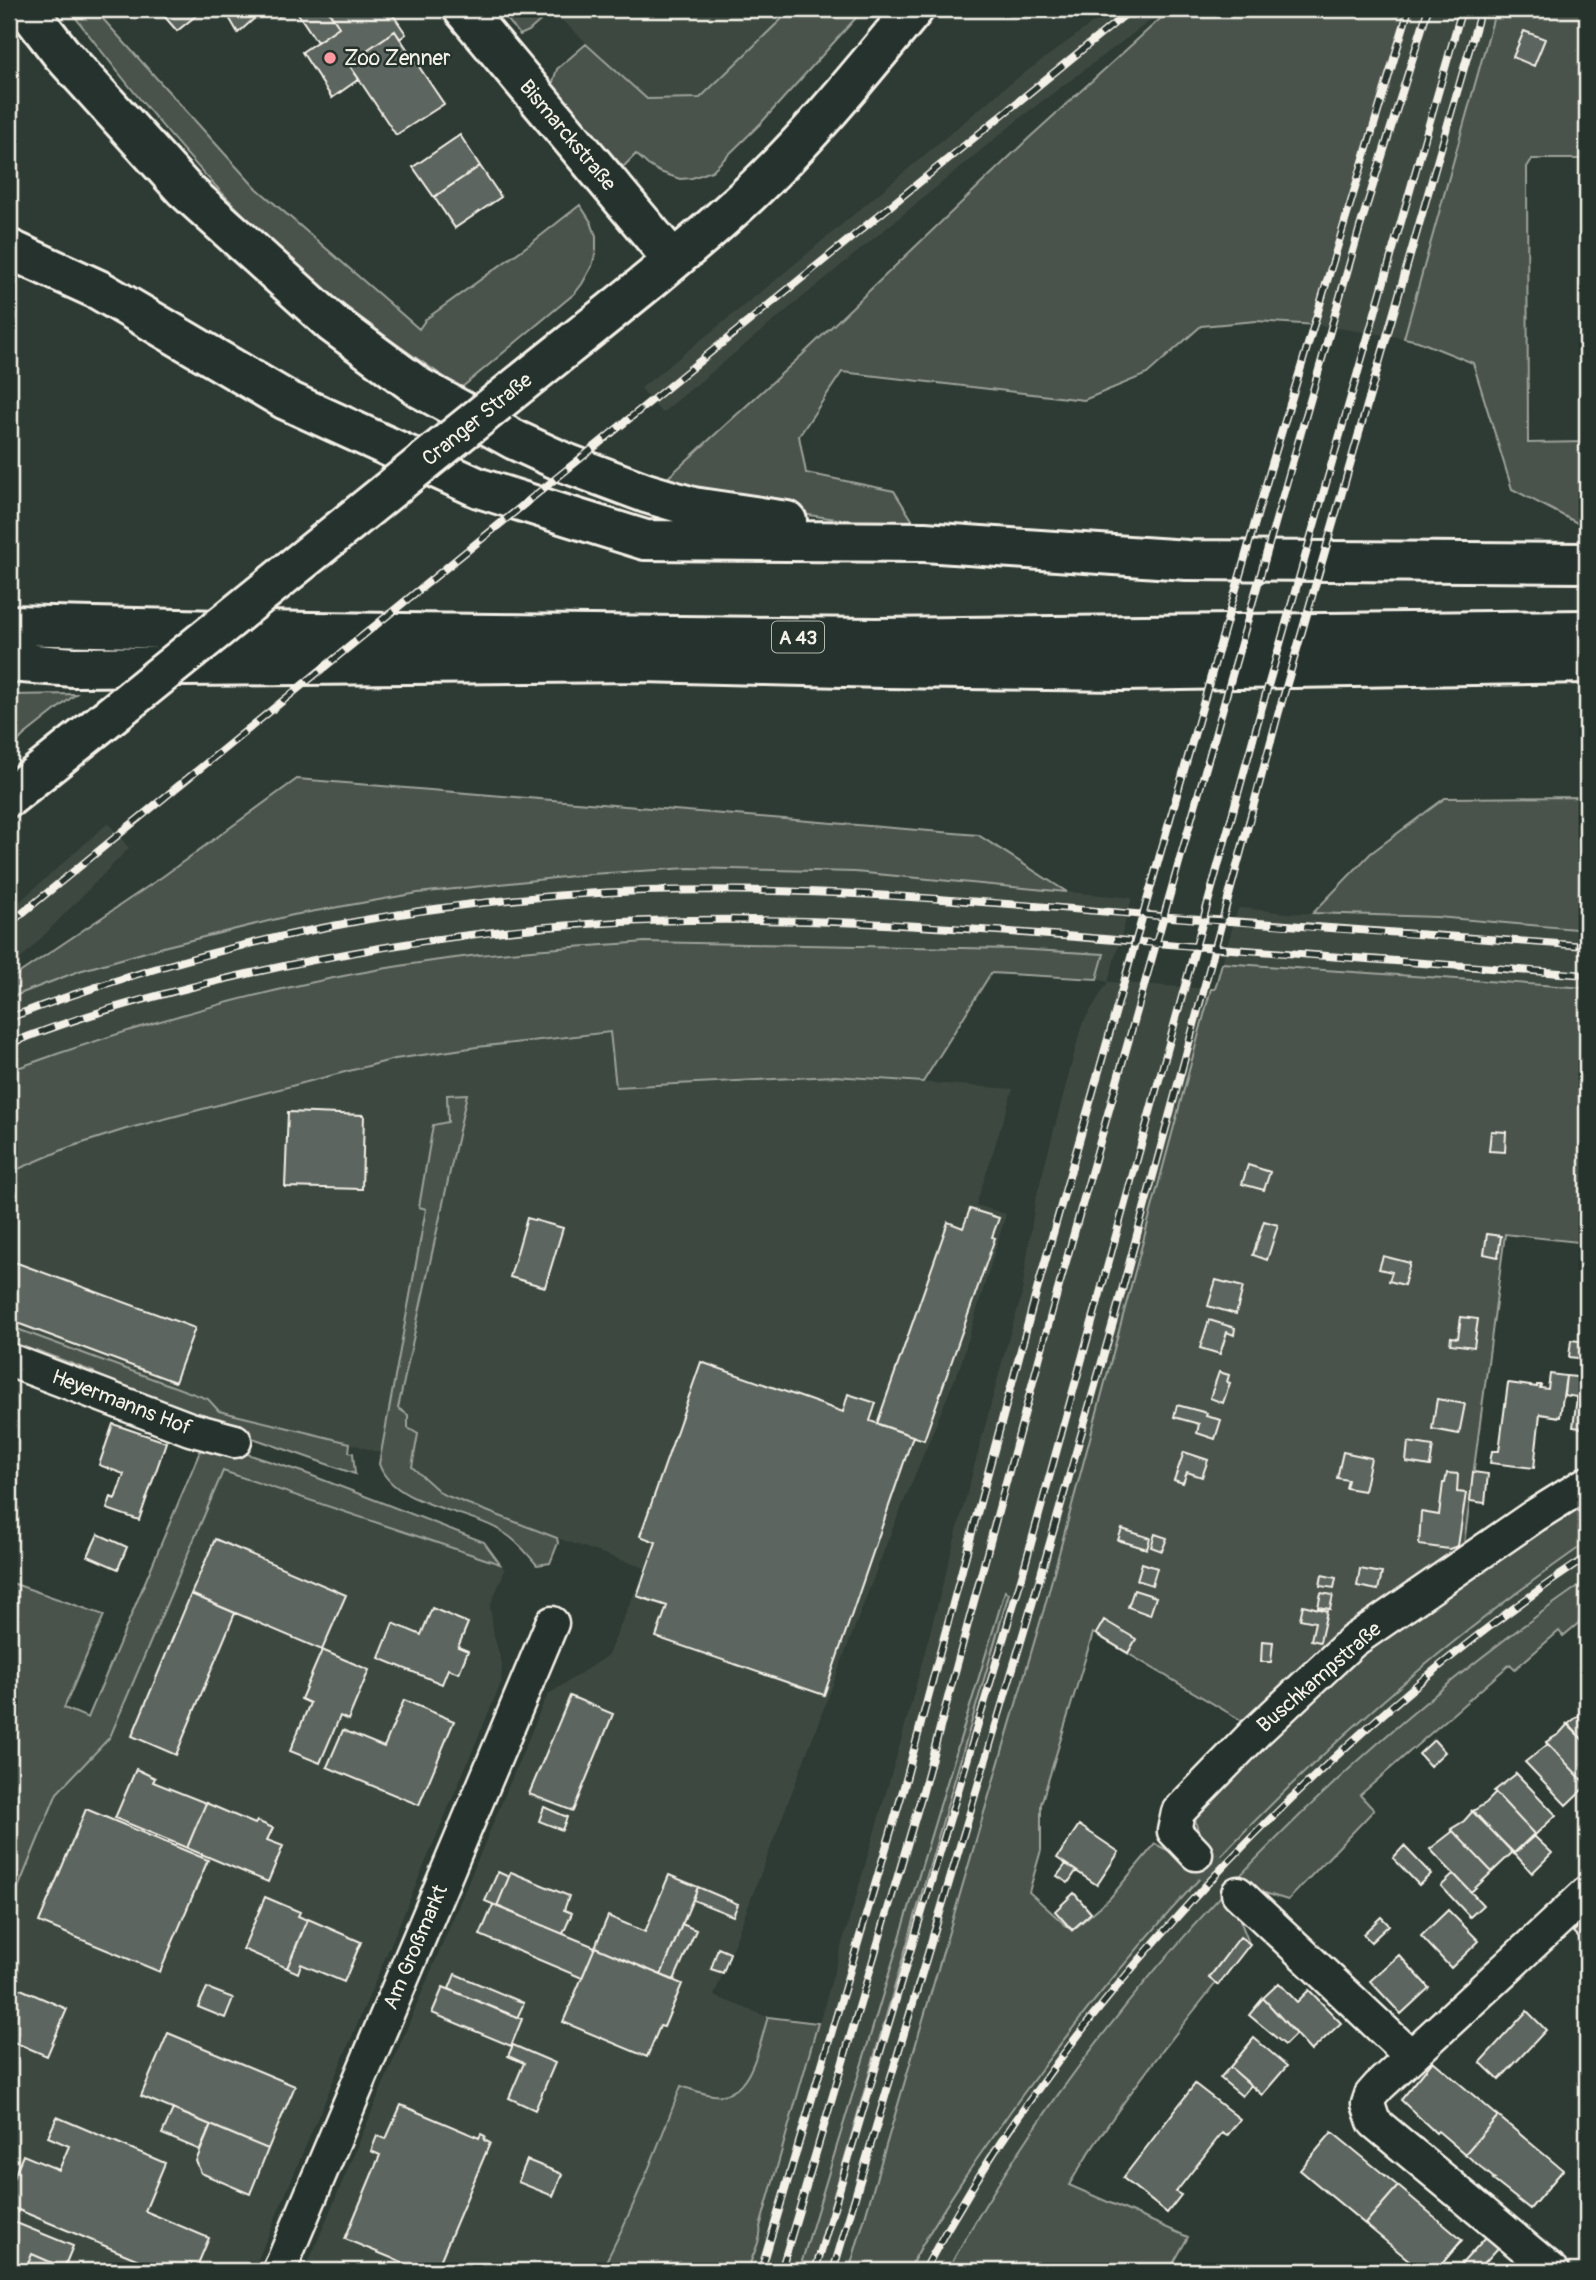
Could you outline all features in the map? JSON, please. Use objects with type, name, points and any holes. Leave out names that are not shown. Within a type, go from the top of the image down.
[{"type":"main road","points":[[27,9],[61,52],[184,189],[332,323],[420,388],[515,440],[564,463],[681,504],[924,542]]},
{"type":"main road","name":"Bismarckstraße","points":[[463,9],[673,260]]},
{"type":"main road","name":"Cranger Straße","points":[[9,797],[673,260],[748,195],[805,138],[914,9]]},
{"type":"main road","points":[[9,249],[99,290],[286,400],[479,488],[645,540],[924,542],[1187,560],[1587,563]]},
{"type":"main road","name":"A 43","points":[[9,625],[310,632],[876,638],[1587,630]]},
{"type":"main road","name":"A 43","points":[[9,662],[74,667],[643,662],[1124,671],[1587,663]]},
{"type":"main road","points":[[9,674],[74,667]]},
{"type":"street","name":"Heyermanns Hof","points":[[9,1360],[190,1429],[235,1441]]},
{"type":"street","name":"Buschkampstraße","points":[[1196,1854],[1174,1831],[1178,1812],[1256,1731],[1353,1641],[1534,1516],[1587,1483]]},
{"type":"street","name":"Am Großmarkt","points":[[279,2271],[552,1623]]},
{"type":"street","points":[[1238,1893],[1411,2056]]},
{"type":"street","points":[[1553,2271],[1374,2122],[1368,2104],[1371,2095],[1411,2056],[1587,1893]]},
{"type":"shaded area","points":[[69,9],[94,9],[253,185],[419,329],[426,319],[580,205],[596,236],[592,266],[575,293],[461,388],[365,321],[277,248],[183,150]]},
{"type":"shaded area","points":[[499,9],[551,11],[529,31],[520,35]]},
{"type":"shaded area","points":[[550,9],[792,9],[700,98],[647,99]]},
{"type":"shaded area","points":[[792,9],[864,9],[761,123],[712,171],[692,178],[680,179],[660,172],[636,154],[623,167],[551,88],[557,69],[586,44],[647,99],[700,98]]},
{"type":"shaded area","points":[[1112,9],[1166,9],[1025,114],[662,413],[651,401],[641,388],[777,279],[1008,85]]},
{"type":"shaded area","points":[[1171,9],[1408,9],[1317,325],[1256,321],[1201,326],[1147,374],[1084,400],[842,372],[799,436],[806,473],[894,491],[919,531],[802,514],[662,483],[802,355],[1029,138]]},
{"type":"shaded area","points":[[1408,9],[1496,9],[1404,338],[1317,325]]},
{"type":"shaded area","points":[[1496,9],[1587,9],[1587,159],[1532,159],[1527,167],[1528,443],[1587,442],[1587,528],[1512,489],[1473,363],[1404,338]]},
{"type":"shaded area","points":[[76,694],[23,736],[9,751],[9,695]]},
{"type":"shaded area","points":[[297,779],[978,835],[1067,892],[855,872],[689,868],[591,874],[418,893],[293,915],[79,971],[9,998],[9,980],[162,877]]},
{"type":"shaded area","points":[[1587,797],[1587,930],[1437,917],[1313,913],[1371,853],[1445,798]]},
{"type":"shaded area","points":[[108,823],[129,848],[9,971],[9,911]]},
{"type":"shaded area","points":[[689,868],[855,872],[1132,898],[1108,982],[1097,979],[1104,955],[1013,949],[644,942],[464,957],[349,975],[215,1004],[100,1038],[9,1071],[9,998],[79,971],[163,947],[293,915],[343,906],[463,887],[591,874]]},
{"type":"shaded area","points":[[1238,909],[1286,913],[1437,917],[1587,930],[1587,988],[1222,963]]},
{"type":"shaded area","points":[[644,942],[1013,949],[1104,954],[1097,979],[991,973],[923,1082],[834,1076],[616,1087],[610,1032],[395,1059],[126,1129],[67,1148],[9,1173],[9,1071],[176,1016],[347,975],[486,954]]},
{"type":"shaded area","points":[[1222,963],[1587,988],[1587,1243],[1505,1234],[1462,1559],[1251,1726],[1093,1633],[1041,1804],[1041,1850],[1029,1892],[1072,1931],[1110,1898],[1155,1844],[1190,1861],[1202,1848],[1193,1810],[1361,1647],[1587,1490],[1587,1542],[1505,1601],[1427,1663],[1352,1728],[1280,1796],[1211,1867],[1144,1941],[1020,2098],[947,2204],[908,2271],[849,2271],[1044,1609],[1211,989],[1215,989]]},
{"type":"shaded area","points":[[1108,982],[1211,989],[1044,1609],[849,2271],[812,2271],[1009,1593],[1004,1592],[799,2271],[747,2271],[755,2246],[760,2242],[760,2227],[901,1741],[1021,1299],[1035,1202],[1082,1024]]},
{"type":"shaded area","points":[[610,1032],[617,1087],[834,1076],[1013,1089],[976,1205],[1006,1214],[960,1366],[888,1540],[714,1996],[768,2017],[747,2080],[731,2093],[722,2096],[681,2086],[646,2179],[626,2225],[601,2271],[305,2271],[544,1702],[549,1694],[608,1655],[645,1568],[442,1494],[412,1466],[418,1434],[408,1428],[398,1408],[467,1094],[448,1123],[420,1207],[426,1209],[380,1453],[350,1443],[219,1411],[208,1399],[9,1326],[9,1173],[67,1148],[126,1129],[395,1059]]},
{"type":"shaded area","points":[[467,1094],[398,1408],[408,1415],[408,1428],[418,1434],[412,1467],[442,1494],[557,1538],[558,1543],[550,1563],[537,1565],[516,1542],[501,1531],[415,1498],[399,1489],[387,1478],[379,1464],[426,1209],[419,1207],[433,1125],[448,1122],[447,1095]]},
{"type":"shaded area","points":[[9,1326],[208,1399],[219,1411],[350,1443],[349,1452],[353,1453],[355,1474],[91,1381],[94,1372],[36,1350],[31,1359],[9,1351]]},
{"type":"shaded area","points":[[203,1444],[232,1449],[305,1473],[484,1542],[500,1564],[223,1471],[110,1737],[57,1793],[9,1910],[9,1582],[104,1615],[64,1708],[88,1718]]},
{"type":"shaded area","points":[[223,1471],[500,1564],[505,1570],[490,1606],[494,1636],[502,1664],[501,1683],[253,2271],[9,2271],[9,1910],[57,1793],[110,1737]]},
{"type":"shaded area","points":[[1587,1542],[1587,1580],[1528,1621],[1388,1734],[1256,1859],[1163,1962],[1101,2037],[1052,2103],[1011,2164],[947,2271],[908,2271],[956,2188],[1063,2039],[1160,1921],[1262,1812],[1372,1709],[1505,1601]]},
{"type":"shaded area","points":[[1587,1580],[1587,1616],[1563,1636],[1559,1631],[1515,1669],[1510,1664],[1360,1795],[1374,1810],[1288,1900],[1244,1887],[1232,1900],[1249,1943],[1240,1937],[1209,1977],[1216,1983],[1158,2056],[1069,2185],[1188,2237],[1169,2271],[947,2271],[1007,2170],[1075,2072],[1148,1978],[1227,1889],[1311,1804],[1400,1724],[1492,1650]]},
{"type":"shaded area","points":[[1005,1591],[1009,1593],[812,2271],[799,2271]]},
{"type":"shaded area","points":[[768,2017],[818,2023],[758,2242],[747,2271],[601,2271],[634,2203],[681,2086],[713,2095],[726,2094],[736,2089],[745,2080],[757,2055]]},
{"type":"building","points":[[158,9],[202,9],[203,10],[177,31]]},
{"type":"building","points":[[237,9],[265,9],[238,33],[227,14]]},
{"type":"building","points":[[273,9],[293,9],[279,17]]},
{"type":"building","points":[[295,9],[327,9],[339,27],[317,42]]},
{"type":"building","name":"Zoo Zenner","points":[[327,9],[389,9],[406,34],[400,39],[395,31],[348,63],[359,79],[332,98],[302,52],[339,27]]},
{"type":"building","points":[[395,31],[444,104],[396,135],[348,63]]},
{"type":"building","points":[[1524,31],[1545,39],[1534,66],[1513,57]]},
{"type":"building","points":[[460,135],[480,166],[434,197],[413,167]]},
{"type":"building","points":[[480,166],[501,197],[455,228],[434,197]]},
{"type":"building","points":[[288,1112],[364,1115],[362,1189],[285,1187]]},
{"type":"building","points":[[1491,1131],[1506,1132],[1505,1152],[1489,1151]]},
{"type":"building","points":[[1248,1165],[1270,1172],[1264,1190],[1242,1184]]},
{"type":"building","points":[[970,1209],[999,1218],[992,1237],[995,1238],[924,1440],[877,1424],[948,1222],[963,1228]]},
{"type":"building","points":[[527,1218],[563,1228],[545,1287],[510,1277]]},
{"type":"building","points":[[1264,1221],[1278,1225],[1267,1260],[1253,1255]]},
{"type":"building","points":[[1487,1234],[1501,1236],[1498,1257],[1484,1254]]},
{"type":"building","points":[[1383,1256],[1410,1263],[1404,1285],[1389,1281],[1392,1272],[1379,1269]]},
{"type":"building","points":[[9,1260],[195,1328],[175,1382],[9,1320]]},
{"type":"building","points":[[1216,1280],[1243,1287],[1236,1314],[1208,1306]]},
{"type":"building","points":[[1461,1317],[1478,1319],[1474,1347],[1450,1344],[1451,1337],[1458,1338]]},
{"type":"building","points":[[1209,1320],[1235,1328],[1234,1335],[1227,1332],[1220,1354],[1200,1348]]},
{"type":"building","points":[[1571,1340],[1587,1342],[1587,1359],[1569,1357]]},
{"type":"building","points":[[701,1362],[843,1412],[848,1394],[876,1403],[870,1421],[913,1436],[824,1695],[656,1637],[667,1606],[637,1596],[656,1542],[640,1536]]},
{"type":"building","points":[[1219,1372],[1229,1375],[1227,1382],[1230,1383],[1223,1403],[1210,1398]]},
{"type":"building","points":[[1550,1374],[1566,1376],[1560,1417],[1540,1414],[1534,1468],[1490,1463],[1492,1451],[1499,1451],[1508,1383],[1537,1387],[1541,1385],[1540,1388],[1548,1389]]},
{"type":"building","points":[[1566,1376],[1587,1378],[1587,1429],[1573,1427],[1577,1397],[1564,1395]]},
{"type":"building","points":[[1437,1399],[1465,1404],[1459,1434],[1432,1429]]},
{"type":"building","points":[[1177,1405],[1207,1413],[1206,1416],[1221,1420],[1215,1439],[1197,1433],[1199,1424],[1174,1417]]},
{"type":"building","points":[[113,1424],[166,1442],[139,1520],[107,1509],[111,1497],[115,1499],[124,1474],[99,1465]]},
{"type":"building","points":[[1408,1442],[1433,1446],[1430,1466],[1406,1462]]},
{"type":"building","points":[[1184,1452],[1208,1460],[1202,1477],[1187,1472],[1183,1483],[1174,1480]]},
{"type":"building","points":[[1343,1452],[1371,1458],[1364,1491],[1346,1488],[1348,1480],[1337,1478]]},
{"type":"building","points":[[1473,1472],[1488,1474],[1485,1503],[1470,1501]]},
{"type":"building","points":[[1447,1473],[1458,1474],[1457,1492],[1466,1493],[1458,1546],[1449,1549],[1419,1545],[1421,1512],[1439,1515]]},
{"type":"building","points":[[1122,1529],[1150,1538],[1147,1549],[1118,1540]]},
{"type":"building","points":[[98,1534],[127,1547],[118,1569],[88,1556]]},
{"type":"building","points":[[1155,1534],[1167,1538],[1162,1551],[1151,1547]]},
{"type":"building","points":[[215,1539],[346,1595],[322,1650],[191,1594]]},
{"type":"building","points":[[1142,1563],[1157,1568],[1152,1585],[1137,1580]]},
{"type":"building","points":[[1360,1569],[1382,1573],[1378,1590],[1357,1586]]},
{"type":"building","points":[[1322,1575],[1336,1578],[1334,1588],[1320,1586]]},
{"type":"building","points":[[1134,1590],[1156,1597],[1150,1615],[1128,1607]]},
{"type":"building","points":[[1321,1593],[1333,1595],[1330,1609],[1318,1607]]},
{"type":"building","points":[[191,1594],[235,1613],[176,1755],[132,1736]]},
{"type":"building","points":[[1303,1605],[1327,1611],[1320,1642],[1311,1640],[1315,1622],[1300,1619]]},
{"type":"building","points":[[432,1608],[468,1623],[458,1647],[468,1651],[459,1673],[448,1669],[442,1684],[379,1658],[393,1623],[421,1635]]},
{"type":"building","points":[[1104,1620],[1136,1639],[1128,1653],[1096,1634]]},
{"type":"building","points":[[1262,1641],[1273,1642],[1271,1662],[1261,1662]]},
{"type":"building","points":[[322,1650],[369,1670],[348,1720],[340,1716],[320,1763],[290,1751],[310,1703],[301,1699]]},
{"type":"building","points":[[570,1696],[613,1714],[573,1811],[529,1794]]},
{"type":"building","points":[[404,1700],[454,1721],[419,1805],[327,1767],[343,1730],[384,1747]]},
{"type":"building","points":[[1587,1709],[1587,1744],[1568,1724]]},
{"type":"building","points":[[1566,1723],[1587,1744],[1587,1785],[1546,1742],[1559,1734]]},
{"type":"building","points":[[1434,1740],[1445,1752],[1430,1766],[1419,1754]]},
{"type":"building","points":[[1546,1742],[1587,1785],[1566,1805],[1525,1762],[1547,1745]]},
{"type":"building","points":[[136,1769],[155,1778],[153,1782],[206,1803],[187,1848],[115,1818]]},
{"type":"building","points":[[1515,1772],[1556,1815],[1535,1835],[1494,1791],[1516,1774]]},
{"type":"building","points":[[1494,1791],[1535,1835],[1514,1854],[1473,1811],[1486,1803],[1495,1794]]},
{"type":"building","points":[[206,1803],[255,1824],[257,1821],[273,1828],[267,1840],[283,1846],[268,1882],[187,1848]]},
{"type":"building","points":[[544,1807],[567,1817],[562,1830],[539,1821]]},
{"type":"building","points":[[86,1809],[208,1860],[160,1972],[39,1922]]},
{"type":"building","points":[[1471,1810],[1513,1852],[1492,1872],[1451,1829],[1464,1821]]},
{"type":"building","points":[[1079,1825],[1119,1852],[1097,1885],[1057,1858]]},
{"type":"building","points":[[1451,1829],[1492,1872],[1471,1892],[1430,1849],[1452,1832]]},
{"type":"building","points":[[1533,1835],[1552,1853],[1532,1873],[1514,1853]]},
{"type":"building","points":[[1404,1846],[1431,1874],[1419,1885],[1393,1858]]},
{"type":"building","points":[[1066,1864],[1076,1871],[1068,1883],[1057,1876]]},
{"type":"building","points":[[498,1872],[509,1877],[497,1906],[485,1901]]},
{"type":"building","points":[[511,1872],[569,1896],[564,1910],[572,1913],[563,1934],[497,1906]]},
{"type":"building","points":[[1454,1874],[1483,1905],[1470,1917],[1441,1886]]},
{"type":"building","points":[[669,1875],[698,1887],[661,1975],[595,1947],[608,1916],[645,1932]]},
{"type":"building","points":[[698,1887],[738,1904],[733,1916],[693,1900]]},
{"type":"building","points":[[1074,1893],[1091,1913],[1072,1930],[1055,1911]]},
{"type":"building","points":[[265,1897],[300,1912],[298,1916],[307,1920],[287,1968],[243,1949]]},
{"type":"building","points":[[493,1905],[595,1947],[582,1978],[480,1935]]},
{"type":"building","points":[[1448,1910],[1479,1941],[1451,1968],[1421,1936]]},
{"type":"building","points":[[1381,1917],[1389,1925],[1371,1942],[1363,1934]]},
{"type":"building","points":[[1587,1918],[1587,1946],[1573,1932]]},
{"type":"building","points":[[308,1919],[361,1942],[344,1982],[301,1964],[298,1973],[287,1968]]},
{"type":"building","points":[[682,1924],[696,1930],[674,1980],[661,1975]]},
{"type":"building","points":[[1240,1937],[1250,1944],[1218,1985],[1209,1978]]},
{"type":"building","points":[[595,1947],[682,1984],[664,2027],[660,2026],[647,2057],[563,2022]]},
{"type":"building","points":[[718,1948],[730,1953],[723,1973],[711,1969]]},
{"type":"building","points":[[1399,1955],[1429,1988],[1401,2014],[1370,1981]]},
{"type":"building","points":[[455,1974],[524,2003],[517,2018],[449,1989]]},
{"type":"building","points":[[1279,1983],[1297,2002],[1309,1990],[1341,2023],[1311,2051],[1263,1998]]},
{"type":"building","points":[[9,1984],[67,2009],[47,2056],[9,2040]]},
{"type":"building","points":[[443,1987],[522,2019],[511,2046],[432,2013]]},
{"type":"building","points":[[207,1988],[233,1998],[225,2018],[198,2007]]},
{"type":"building","points":[[1263,1998],[1296,2034],[1285,2045],[1249,2015]]},
{"type":"building","points":[[1527,2011],[1546,2030],[1499,2080],[1480,2062]]},
{"type":"building","points":[[168,2033],[295,2086],[268,2149],[141,2096]]},
{"type":"building","points":[[1254,2038],[1287,2066],[1262,2095],[1230,2067]]},
{"type":"building","points":[[513,2045],[555,2063],[535,2110],[509,2098],[524,2063],[508,2056]]},
{"type":"building","points":[[1433,2061],[1498,2116],[1465,2154],[1438,2131],[1436,2133],[1401,2100]]},
{"type":"building","points":[[1230,2067],[1251,2085],[1242,2096],[1220,2078]]},
{"type":"building","points":[[1195,2084],[1240,2119],[1227,2136],[1222,2133],[1176,2192],[1181,2195],[1167,2213],[1123,2178]]},
{"type":"building","points":[[401,2105],[479,2138],[481,2134],[485,2136],[484,2140],[490,2143],[436,2271],[423,2271],[345,2239],[380,2155],[371,2151],[377,2136],[386,2139]]},
{"type":"building","points":[[173,2109],[211,2125],[200,2150],[162,2134]]},
{"type":"building","points":[[1498,2116],[1563,2170],[1530,2209],[1465,2154]]},
{"type":"building","points":[[57,2117],[165,2163],[145,2211],[209,2238],[195,2271],[165,2271],[9,2206],[9,2188],[23,2155],[59,2170],[69,2146],[48,2137]]},
{"type":"building","points":[[211,2125],[268,2149],[250,2194],[201,2173],[196,2161]]},
{"type":"building","points":[[1332,2132],[1398,2186],[1365,2224],[1300,2170]]},
{"type":"building","points":[[527,2160],[562,2174],[553,2196],[518,2182]]},
{"type":"building","points":[[1398,2186],[1462,2240],[1436,2271],[1422,2271],[1365,2224]]},
{"type":"building","points":[[9,2220],[73,2246],[64,2268],[32,2254],[25,2271],[9,2271]]},
{"type":"building","points":[[1486,2237],[1498,2248],[1477,2271],[1455,2271]]},
{"type":"building","points":[[32,2254],[64,2268],[73,2271],[25,2271]]},
{"type":"tunnel","points":[[1196,1854],[1238,1893]]},
{"type":"railway","points":[[9,924],[1132,9]]},
{"type":"railway","points":[[761,2271],[904,1787],[1032,1308],[1174,805],[1271,467],[1409,9]]},
{"type":"railway","points":[[781,2271],[923,1791],[1052,1311],[1289,474],[1360,227],[1428,9]]},
{"type":"railway","points":[[815,2271],[1022,1576],[1260,714],[1462,9]]},
{"type":"railway","points":[[833,2271],[1039,1581],[1115,1316],[1278,715],[1481,9]]},
{"type":"railway","points":[[9,1018],[163,967],[321,928],[481,903],[643,891],[841,893],[1587,946]]},
{"type":"railway","points":[[9,1044],[97,1013],[247,974],[416,942],[587,924],[818,921],[1050,935],[1587,975]]},
{"type":"railway","points":[[924,2271],[994,2153],[1033,2096],[1117,1987],[1208,1883],[1255,1834],[1373,1722],[1456,1652],[1542,1587],[1587,1557]]},
{"type":"place","name":"Zoo Zenner","points":[[330,58]]}]
